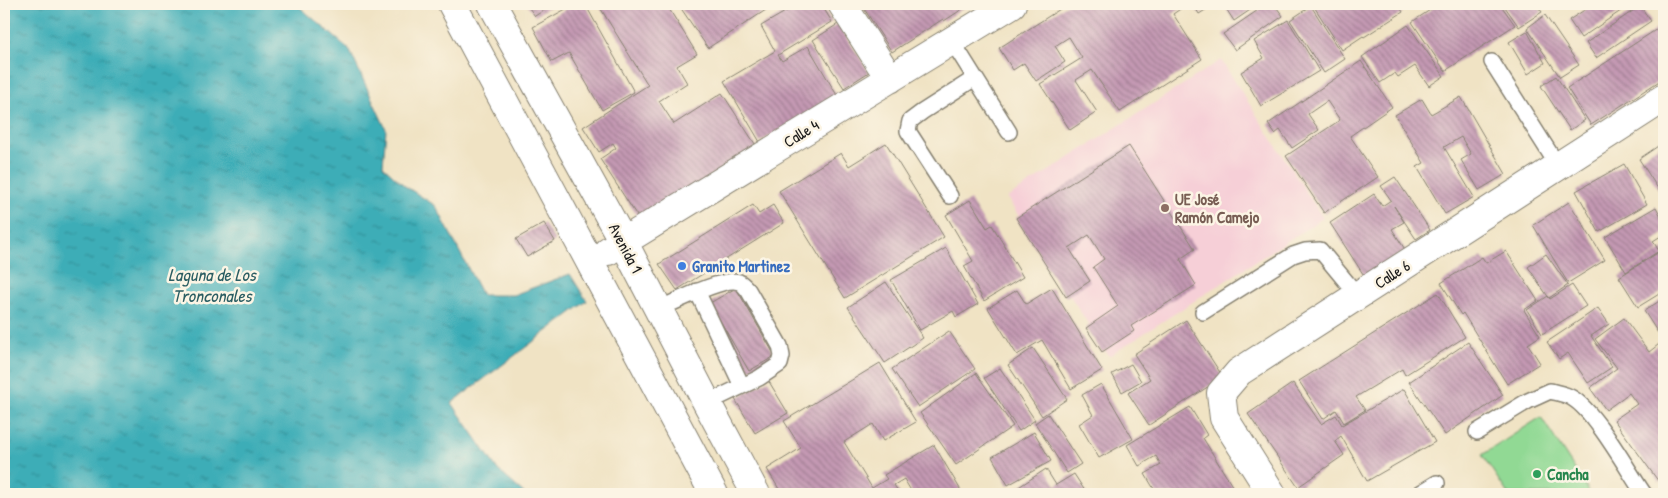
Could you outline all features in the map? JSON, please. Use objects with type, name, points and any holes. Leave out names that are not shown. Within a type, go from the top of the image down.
[{"type":"street","points":[[452,4],[714,494]]},
{"type":"street","name":"Avenida 1","points":[[492,4],[624,242],[756,494]]},
{"type":"street","points":[[842,4],[890,79]]},
{"type":"street","name":"Calle 4","points":[[590,261],[1012,4]]},
{"type":"street","name":"Calle 6","points":[[1272,494],[1224,418],[1221,393],[1239,372],[1664,98]]},
{"type":"lane","points":[[952,41],[1009,132]]},
{"type":"lane","points":[[1492,62],[1558,166]]},
{"type":"lane","points":[[950,196],[908,131],[910,121],[975,78]]},
{"type":"lane","points":[[1203,312],[1293,255],[1320,250],[1358,296]]},
{"type":"lane","points":[[659,309],[697,291],[733,281],[740,282],[748,290],[780,346],[782,356],[780,364],[759,378],[707,403]]},
{"type":"lane","points":[[697,291],[742,386]]},
{"type":"lane","points":[[1477,432],[1528,401],[1550,391],[1572,398],[1585,409],[1602,430],[1644,494]]},
{"type":"lane","points":[[1419,494],[1437,483]]},
{"type":"shaded area","name":"UE José Ramón Camejo","points":[[1221,60],[1323,218],[1109,356],[1007,198]]},
{"type":"green space","name":"Cancha","points":[[1541,417],[1591,494],[1508,494],[1482,455]]},
{"type":"water","name":"Laguna de Los Tronconales","points":[[4,4],[296,4],[349,49],[386,129],[383,166],[405,186],[436,206],[482,295],[513,295],[570,274],[587,301],[452,403],[498,470],[525,494],[4,494]]},
{"type":"building","points":[[526,4],[553,4],[535,16]]},
{"type":"building","points":[[575,4],[585,4],[634,92],[602,110],[569,53],[552,62],[533,27]]},
{"type":"building","points":[[602,4],[666,4],[697,54],[677,66],[687,83],[659,101],[674,124],[722,93],[757,147],[641,222],[600,159],[616,148],[613,143],[599,152],[583,127],[648,85],[599,6]]},
{"type":"building","points":[[678,4],[775,4],[708,48]]},
{"type":"building","points":[[799,4],[821,4],[832,22],[778,55],[782,61],[808,46],[838,97],[760,142],[724,81],[775,51],[761,26]]},
{"type":"building","points":[[861,4],[970,4],[892,52]]},
{"type":"building","points":[[1068,4],[1185,4],[1173,14],[1202,59],[1120,112],[1092,70],[1076,80],[1097,112],[1070,130],[1040,84],[1082,58],[1069,37],[1055,46],[1065,62],[1036,81],[1024,63],[1013,70],[999,48]]},
{"type":"building","points":[[1193,4],[1215,4],[1199,14]]},
{"type":"building","points":[[1223,4],[1259,4],[1234,21]]},
{"type":"building","points":[[1267,4],[1274,4],[1283,16],[1235,50],[1223,34]]},
{"type":"building","points":[[1398,4],[1403,12],[1342,50],[1313,5]]},
{"type":"building","points":[[1439,4],[1450,4],[1453,8],[1460,4],[1500,4],[1515,25],[1445,71],[1412,22]]},
{"type":"building","points":[[1503,4],[1536,4],[1542,12],[1519,27]]},
{"type":"building","points":[[1582,4],[1631,4],[1581,38],[1569,20],[1586,9]]},
{"type":"building","points":[[1311,6],[1345,59],[1324,73],[1290,20]]},
{"type":"building","points":[[1640,6],[1651,21],[1596,58],[1586,43]]},
{"type":"building","points":[[1545,15],[1579,65],[1560,77],[1527,28]]},
{"type":"building","points":[[1288,20],[1319,71],[1261,106],[1241,72],[1264,58],[1254,41]]},
{"type":"building","points":[[838,24],[869,72],[844,88],[813,40]]},
{"type":"building","points":[[1408,25],[1444,76],[1429,86],[1415,66],[1398,77],[1395,73],[1380,83],[1362,57]]},
{"type":"building","points":[[1657,29],[1664,40],[1664,78],[1591,125],[1567,88]]},
{"type":"building","points":[[1527,31],[1545,63],[1528,74],[1509,42]]},
{"type":"building","points":[[1361,61],[1392,107],[1350,136],[1378,177],[1324,213],[1286,156],[1340,120],[1327,101],[1308,114],[1319,130],[1292,148],[1280,130],[1275,134],[1268,124]]},
{"type":"building","points":[[1556,76],[1585,120],[1570,130],[1541,86]]},
{"type":"building","points":[[1461,97],[1506,174],[1479,190],[1461,160],[1471,154],[1461,137],[1444,147],[1474,197],[1445,214],[1417,167],[1424,163],[1395,115],[1422,99],[1431,114]]},
{"type":"building","points":[[1664,142],[1664,193],[1662,195],[1639,159]]},
{"type":"building","points":[[886,143],[944,237],[845,298],[779,191],[841,153],[849,166]]},
{"type":"building","points":[[1129,146],[1195,249],[1180,259],[1196,285],[1131,326],[1134,331],[1102,352],[1086,328],[1118,306],[1093,267],[1104,259],[1089,235],[1069,248],[1090,281],[1066,297],[1016,218]]},
{"type":"building","points":[[1624,164],[1647,204],[1599,232],[1576,191]]},
{"type":"building","points":[[1395,177],[1430,230],[1416,239],[1394,206],[1404,222],[1392,229],[1406,251],[1365,277],[1330,223],[1374,194],[1382,206],[1391,200],[1381,186]]},
{"type":"building","points":[[970,200],[987,228],[992,225],[1023,277],[984,301],[964,266],[973,261],[946,215]]},
{"type":"building","points":[[1569,202],[1605,260],[1568,283],[1533,225]]},
{"type":"building","points":[[753,205],[759,214],[773,205],[784,223],[677,290],[659,264]]},
{"type":"building","points":[[1656,207],[1664,222],[1664,234],[1653,241],[1659,251],[1626,272],[1605,237]]},
{"type":"building","points":[[544,223],[555,241],[527,257],[516,239]]},
{"type":"building","points":[[946,248],[978,304],[956,317],[953,311],[920,330],[891,280]]},
{"type":"building","points":[[1664,249],[1664,291],[1638,307],[1619,277]]},
{"type":"building","points":[[1506,251],[1538,301],[1524,310],[1540,336],[1528,344],[1540,363],[1507,384],[1463,313],[1461,315],[1441,283],[1482,257],[1486,263]]},
{"type":"building","points":[[1546,254],[1568,285],[1549,298],[1528,267]]},
{"type":"building","points":[[886,282],[923,338],[885,363],[848,307]]},
{"type":"building","points":[[1572,285],[1586,306],[1542,334],[1527,310],[1548,296],[1550,299]]},
{"type":"building","points":[[736,288],[775,356],[749,371],[710,303]]},
{"type":"building","points":[[1052,288],[1102,370],[1071,389],[1042,340],[1017,355],[988,308],[1017,290],[1026,304]]},
{"type":"building","points":[[1438,293],[1465,337],[1405,375],[1402,369],[1356,397],[1365,410],[1344,423],[1336,410],[1323,419],[1299,381]]},
{"type":"building","points":[[1664,298],[1664,330],[1658,333],[1644,311]]},
{"type":"building","points":[[1598,308],[1609,324],[1591,336],[1612,367],[1588,383],[1568,353],[1559,359],[1547,342]]},
{"type":"building","points":[[1624,318],[1649,352],[1663,341],[1664,343],[1664,383],[1661,385],[1664,389],[1664,478],[1659,482],[1614,420],[1637,404],[1629,393],[1606,410],[1590,388],[1617,368],[1595,339]]},
{"type":"building","points":[[1186,320],[1223,377],[1149,425],[1128,393],[1150,379],[1134,354]]},
{"type":"building","points":[[949,331],[975,369],[918,407],[892,369]]},
{"type":"building","points":[[1468,342],[1503,395],[1445,435],[1409,382]]},
{"type":"building","points":[[1033,348],[1067,399],[1042,416],[1008,365]]},
{"type":"building","points":[[880,363],[916,422],[883,441],[873,424],[844,442],[872,488],[887,479],[884,475],[934,445],[963,494],[913,494],[904,479],[894,485],[900,494],[782,494],[767,469],[801,448],[784,421]]},
{"type":"building","points":[[1131,364],[1141,381],[1122,392],[1112,374]]},
{"type":"building","points":[[1000,368],[1035,420],[1019,431],[984,378]]},
{"type":"building","points":[[976,373],[1013,426],[956,465],[920,413]]},
{"type":"building","points":[[768,380],[788,413],[755,433],[735,399]]},
{"type":"building","points":[[1293,383],[1321,424],[1336,415],[1342,425],[1404,389],[1435,442],[1367,481],[1341,436],[1335,441],[1344,455],[1298,487],[1248,414]]},
{"type":"building","points":[[1101,384],[1133,439],[1099,458],[1079,424],[1093,415],[1082,395]]},
{"type":"building","points":[[1190,407],[1207,435],[1203,438],[1237,494],[1157,494],[1145,474],[1161,465],[1156,456],[1139,466],[1127,445]]},
{"type":"building","points":[[1048,414],[1081,464],[1067,473],[1035,423]]},
{"type":"building","points":[[1034,432],[1051,461],[1008,485],[992,457]]},
{"type":"building","points":[[1046,469],[1056,485],[1074,474],[1087,494],[1012,494],[1011,492]]},
{"type":"place","name":"UE José Ramón Camejo","points":[[1165,208]]},
{"type":"place","name":"Granito Martinez","points":[[682,266]]},
{"type":"place","name":"Cancha","points":[[1537,474]]}]
